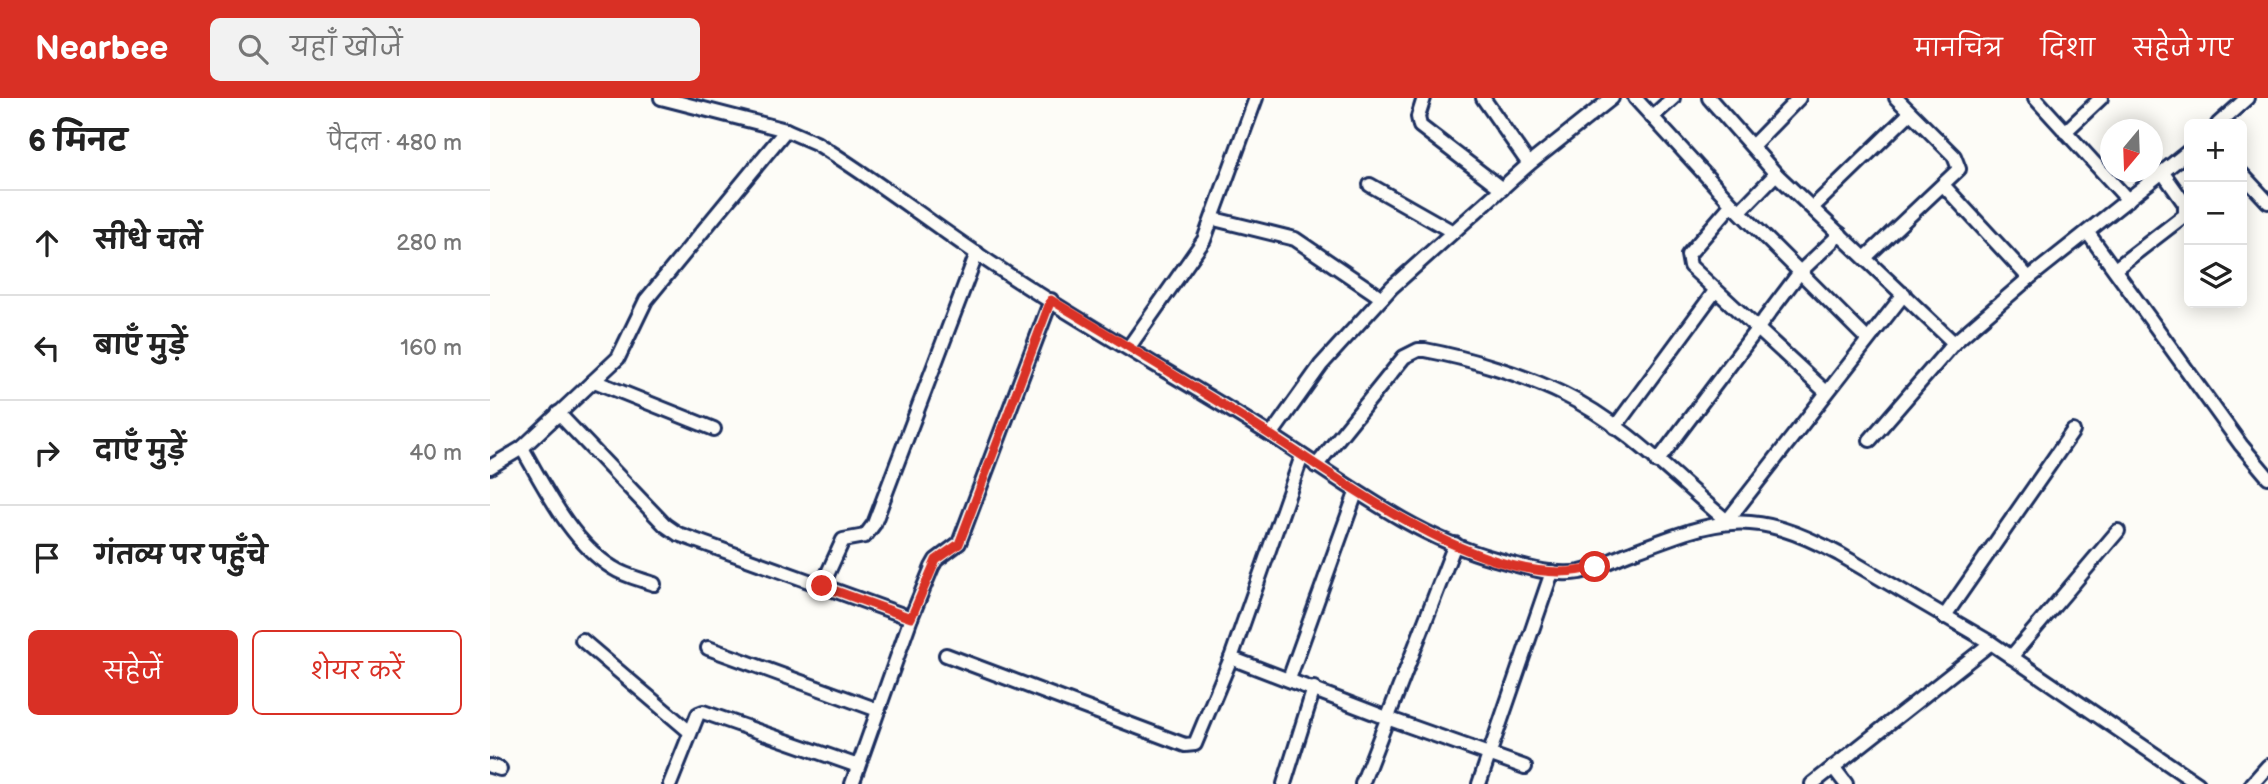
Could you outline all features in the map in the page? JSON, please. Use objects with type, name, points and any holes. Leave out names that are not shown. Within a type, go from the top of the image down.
[{"type":"street","points":[[661,98],[786,130],[838,156],[977,253],[1271,435],[1356,493],[1455,544],[1492,558],[1552,572],[1578,572],[1690,530],[1727,521],[1747,521],[1813,540],[1991,643],[2198,784]]},
{"type":"street","points":[[1129,347],[1199,248],[1214,219],[1256,98]]},
{"type":"street","points":[[1424,98],[1418,117],[1420,126],[1502,189]]},
{"type":"street","points":[[1483,98],[1529,164]]},
{"type":"street","points":[[1271,435],[1321,365],[1382,298],[1529,164],[1612,98]]},
{"type":"street","points":[[1635,98],[1736,208],[1867,339]]},
{"type":"street","points":[[1652,117],[1673,98]]},
{"type":"street","points":[[1709,98],[1776,174],[1866,257],[1954,344]]},
{"type":"street","points":[[1752,146],[1800,98]]},
{"type":"street","points":[[1866,257],[1959,170],[1958,161],[1896,98]]},
{"type":"street","points":[[2035,98],[2128,200]]},
{"type":"street","points":[[2064,131],[2101,98]]},
{"type":"street","points":[[2224,119],[2247,98]]},
{"type":"street","points":[[1813,207],[1910,113]]},
{"type":"street","points":[[490,467],[522,448],[618,358],[646,300],[786,130]]},
{"type":"street","points":[[2115,269],[2185,215],[2185,204],[2163,173],[2184,155]]},
{"type":"street","points":[[1776,174],[1736,208],[1688,255],[1687,261],[1715,291],[1826,392]]},
{"type":"street","points":[[2247,179],[2268,202]]},
{"type":"street","points":[[1870,440],[1954,344],[2029,278],[2151,182]]},
{"type":"street","points":[[1370,185],[1453,232]]},
{"type":"street","points":[[1944,186],[2029,278]]},
{"type":"street","points":[[1214,219],[1295,239],[1382,298]]},
{"type":"street","points":[[2088,233],[2241,444],[2268,477]]},
{"type":"street","points":[[1657,463],[1800,272],[1840,234]]},
{"type":"street","points":[[822,586],[843,540],[865,536],[874,524],[977,253]]},
{"type":"street","points":[[1615,427],[1715,291]]},
{"type":"street","points":[[1727,521],[1904,294]]},
{"type":"street","points":[[852,784],[911,618],[936,560],[959,544],[1051,300]]},
{"type":"street","points":[[1316,466],[1404,357],[1418,350],[1437,353],[1552,389],[1615,427],[1727,521]]},
{"type":"street","points":[[594,381],[715,429]]},
{"type":"street","points":[[558,413],[665,525],[678,534],[911,618]]},
{"type":"street","points":[[1944,617],[2073,430]]},
{"type":"street","points":[[522,448],[555,507],[602,560],[620,572],[654,584]]},
{"type":"street","points":[[946,655],[1191,746],[1198,741],[1231,658],[1302,456]]},
{"type":"street","points":[[1289,679],[1356,493]]},
{"type":"street","points":[[2011,657],[2118,531]]},
{"type":"street","points":[[1362,784],[1455,544]]},
{"type":"street","points":[[1479,784],[1552,572]]},
{"type":"street","points":[[582,640],[690,732]]},
{"type":"street","points":[[1812,784],[1991,643]]},
{"type":"street","points":[[708,649],[878,710]]},
{"type":"street","points":[[1231,658],[1489,756],[1525,767]]},
{"type":"street","points":[[1284,784],[1314,688]]},
{"type":"street","points":[[670,784],[698,714],[708,713],[858,766]]},
{"type":"street","points":[[2252,784],[2268,766]]},
{"type":"street","points":[[1833,767],[1846,784]]},
{"type":"route","points":[[822,586],[911,618],[936,560],[959,544],[1051,300],[1271,435],[1356,493],[1419,528],[1492,558],[1522,566],[1552,572],[1578,572],[1595,567]]}]
